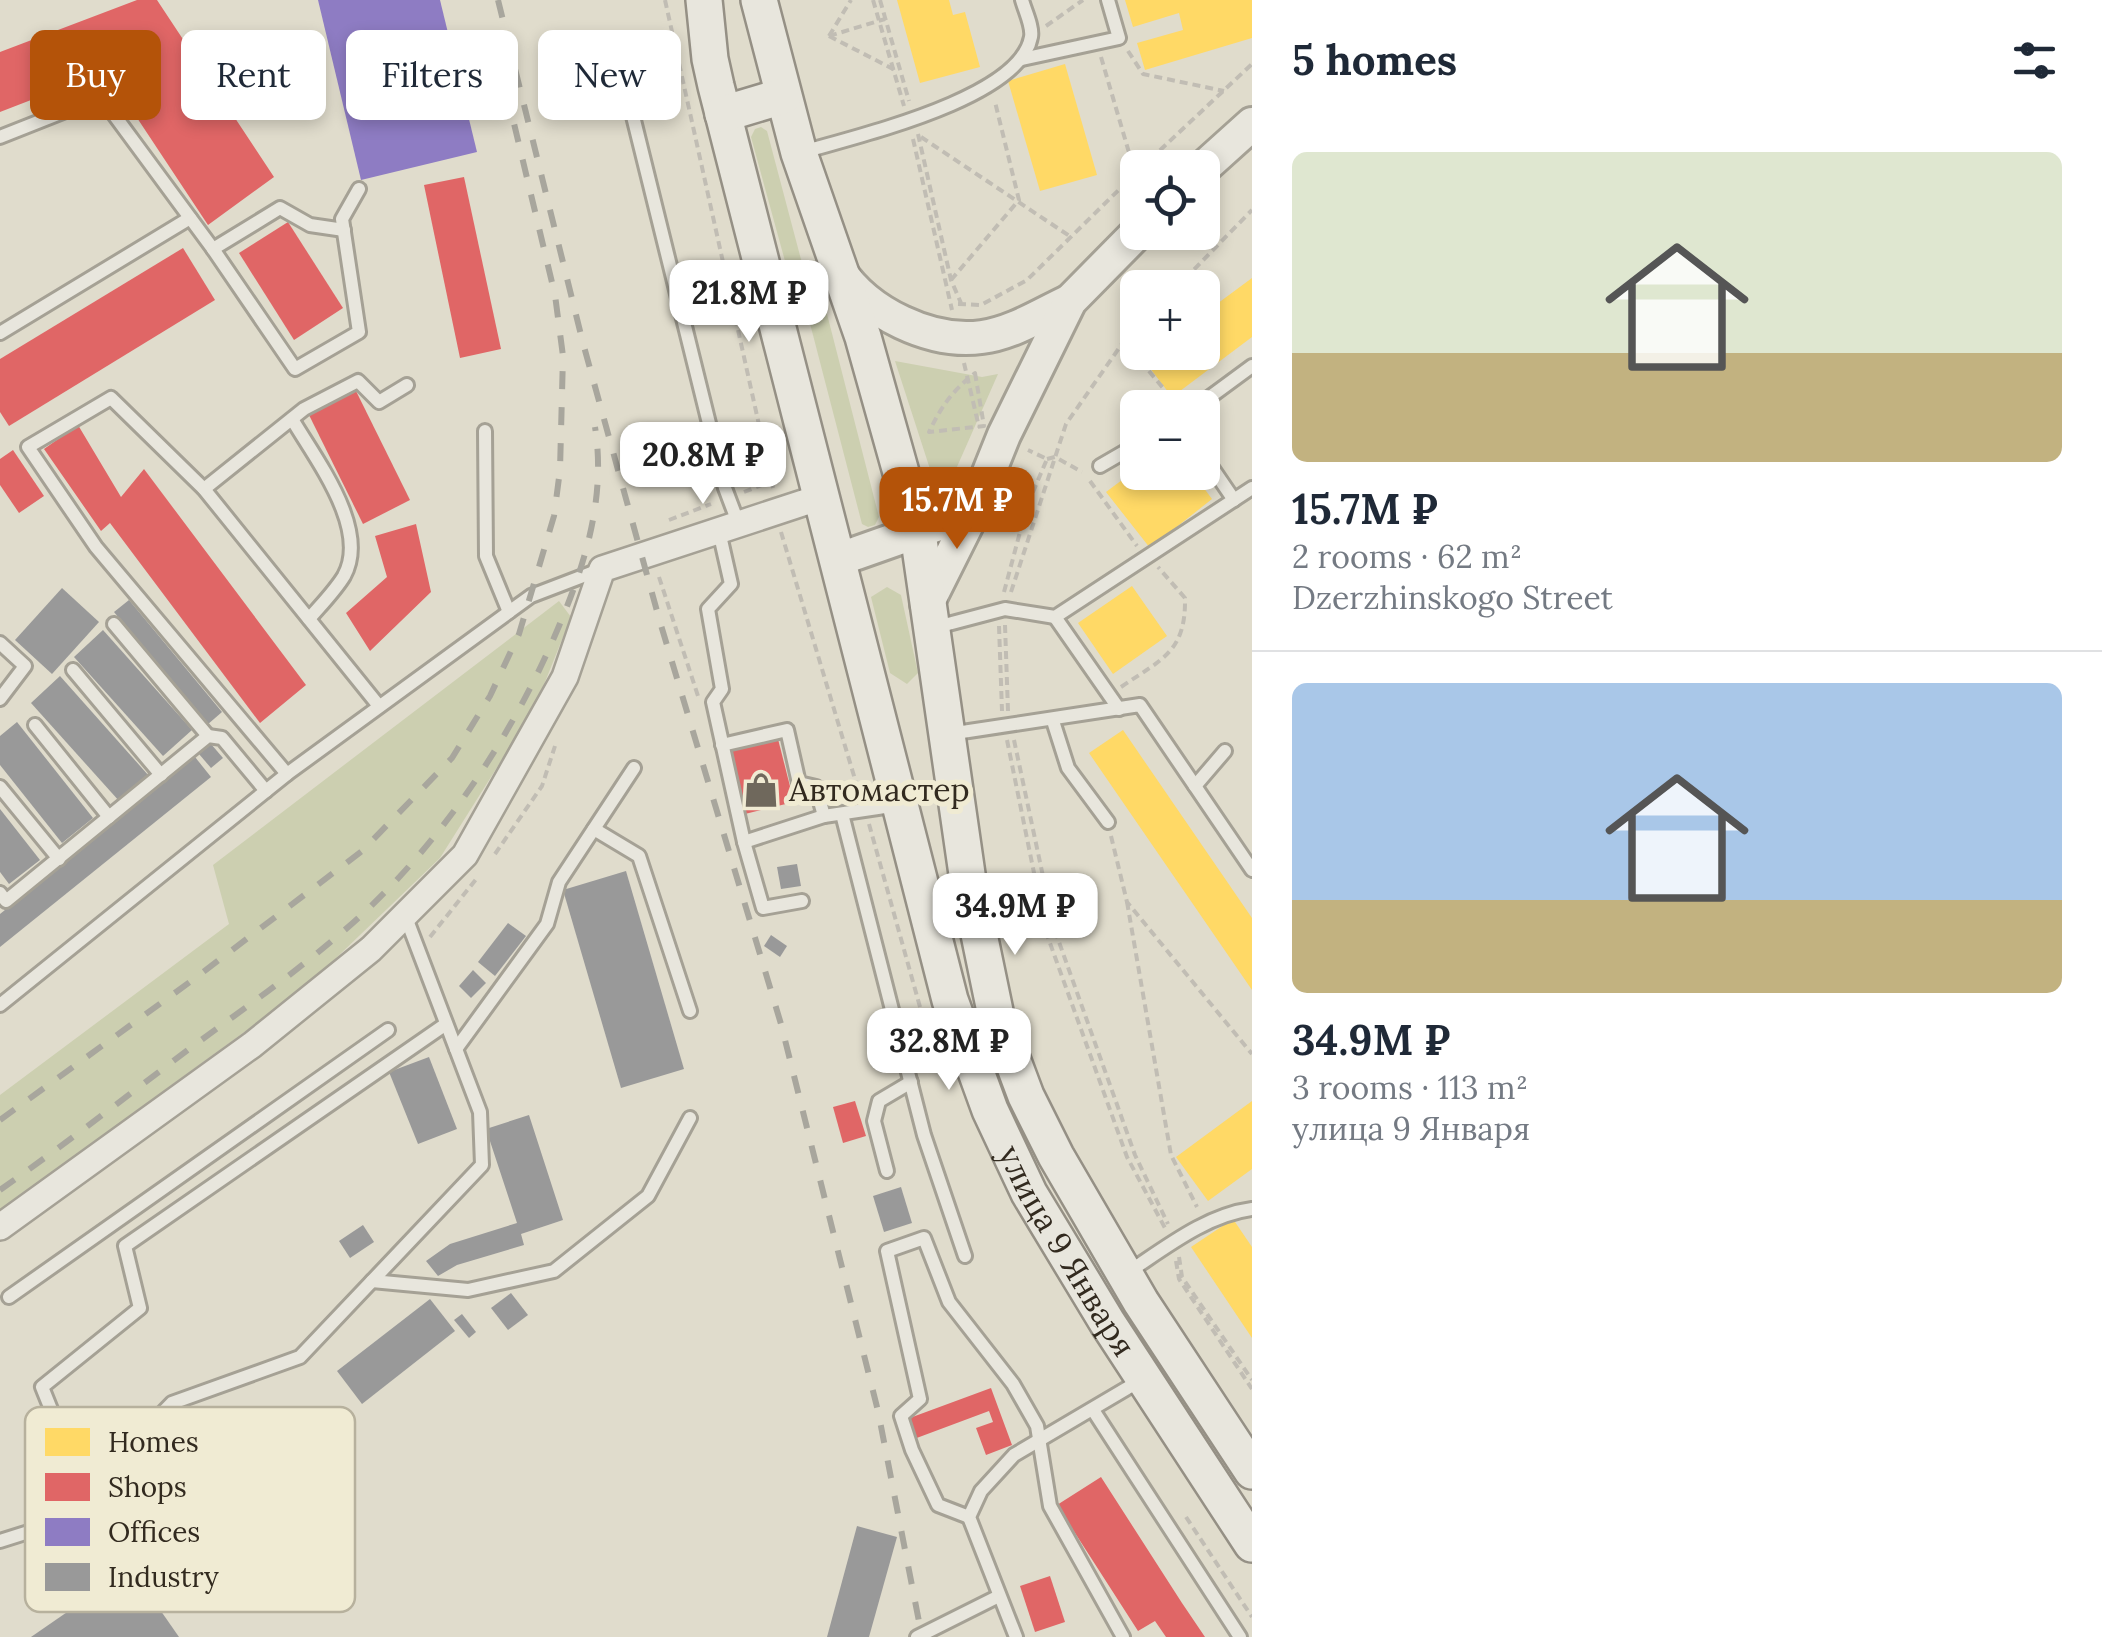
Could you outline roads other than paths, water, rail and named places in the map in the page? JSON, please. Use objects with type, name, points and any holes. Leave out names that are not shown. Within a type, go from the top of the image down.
[{"type":"main road","name":"улица 9 Января","points":[[704,0],[710,59],[723,114],[950,1000],[990,1110],[1029,1192],[1143,1378],[1252,1544]]},
{"type":"main road","name":"улица 9 Января","points":[[759,0],[798,153],[863,337],[918,533],[974,919],[996,1016],[1026,1096],[1056,1156],[1125,1275],[1252,1472]]},
{"type":"main road","points":[[723,114],[783,96]]},
{"type":"main road","points":[[1143,1378],[1178,1358]]},
{"type":"street","points":[[1220,153],[1252,124]]},
{"type":"street","points":[[929,617],[973,512],[991,432],[1070,302],[1121,250]]},
{"type":"street","points":[[834,261],[851,288],[883,312],[918,329],[955,321],[984,337],[1070,302]]},
{"type":"street","points":[[0,1228],[252,1044],[371,949],[465,855],[565,677],[602,569],[821,497]]},
{"type":"street","points":[[837,560],[973,512]]},
{"type":"lane","points":[[1022,0],[1032,35],[1022,60]]},
{"type":"lane","points":[[798,153],[971,98],[1022,60],[1119,38],[1108,0]]},
{"type":"lane","points":[[0,137],[101,97],[214,249],[295,369],[359,332],[342,219],[359,189]]},
{"type":"lane","points":[[634,120],[725,488],[731,584],[708,609],[722,689],[713,702],[722,746],[763,908],[802,900]]},
{"type":"lane","points":[[214,249],[280,208],[310,225],[344,230]]},
{"type":"lane","points":[[0,333],[190,218]]},
{"type":"lane","points":[[1219,390],[1252,366]]},
{"type":"lane","points":[[204,489],[292,419],[358,381],[380,402],[407,385]]},
{"type":"lane","points":[[287,774],[96,548],[28,447],[111,398],[204,489],[379,706]]},
{"type":"lane","points":[[292,419],[336,493],[354,544],[344,576],[309,619]]},
{"type":"lane","points":[[485,431],[486,556],[509,612]]},
{"type":"lane","points":[[1100,466],[1120,454]]},
{"type":"lane","points":[[1220,479],[1234,500]]},
{"type":"lane","points":[[929,617],[1002,610],[1054,616],[1252,488]]},
{"type":"lane","points":[[1,1002],[266,790],[530,596],[602,569]]},
{"type":"lane","points":[[1054,616],[1119,709]]},
{"type":"lane","points":[[114,624],[208,736],[222,738],[266,790]]},
{"type":"lane","points":[[0,644],[26,666],[0,699]]},
{"type":"lane","points":[[73,670],[161,774]]},
{"type":"lane","points":[[948,734],[1008,728],[1140,705],[1252,870]]},
{"type":"lane","points":[[1053,721],[1068,768],[1108,822]]},
{"type":"lane","points":[[35,725],[109,817]]},
{"type":"lane","points":[[722,746],[787,730],[799,782],[816,787],[824,816]]},
{"type":"lane","points":[[0,894],[6,902],[208,736]]},
{"type":"lane","points":[[1195,786],[1225,751]]},
{"type":"lane","points":[[456,1049],[547,924],[560,882],[634,768]]},
{"type":"lane","points":[[0,786],[58,858]]},
{"type":"lane","points":[[744,842],[824,816],[900,804]]},
{"type":"lane","points":[[842,814],[924,1135],[965,1256]]},
{"type":"lane","points":[[594,829],[639,856],[690,1012]]},
{"type":"lane","points":[[167,1407],[172,1402],[300,1358],[482,1165],[480,1112],[405,915]]},
{"type":"lane","points":[[125,1246],[446,1024]]},
{"type":"lane","points":[[9,1297],[388,1030]]},
{"type":"lane","points":[[887,1171],[874,1122],[880,1101],[911,1082]]},
{"type":"lane","points":[[372,1281],[468,1290],[554,1271],[648,1196],[690,1118]]},
{"type":"lane","points":[[1125,1275],[1231,1211],[1252,1209]]},
{"type":"lane","points":[[50,1407],[42,1388],[140,1308],[120,1219]]},
{"type":"lane","points":[[970,1517],[938,1505],[902,1416],[920,1399],[887,1251],[924,1238],[949,1302],[1012,1384],[1037,1426],[1050,1506],[1122,1637]]},
{"type":"lane","points":[[1016,1637],[970,1517],[981,1491],[1014,1455],[1143,1378]]},
{"type":"lane","points":[[1092,1410],[1240,1637],[1252,1628]]},
{"type":"lane","points":[[0,1556],[3,1540]]},
{"type":"lane","points":[[917,1637],[999,1596]]},
{"type":"railway","points":[[498,0],[583,343],[660,622],[781,1024],[878,1411],[922,1637]]},
{"type":"railway","points":[[0,1120],[362,851],[452,758],[490,696],[519,634],[554,516],[560,470],[563,356],[555,295],[513,120]]},
{"type":"railway","points":[[0,1190],[326,946],[369,908],[427,846],[478,776],[523,703],[569,602],[596,503],[595,427]]},
{"type":"place","name":"Автомастер","points":[[761,790]]}]
